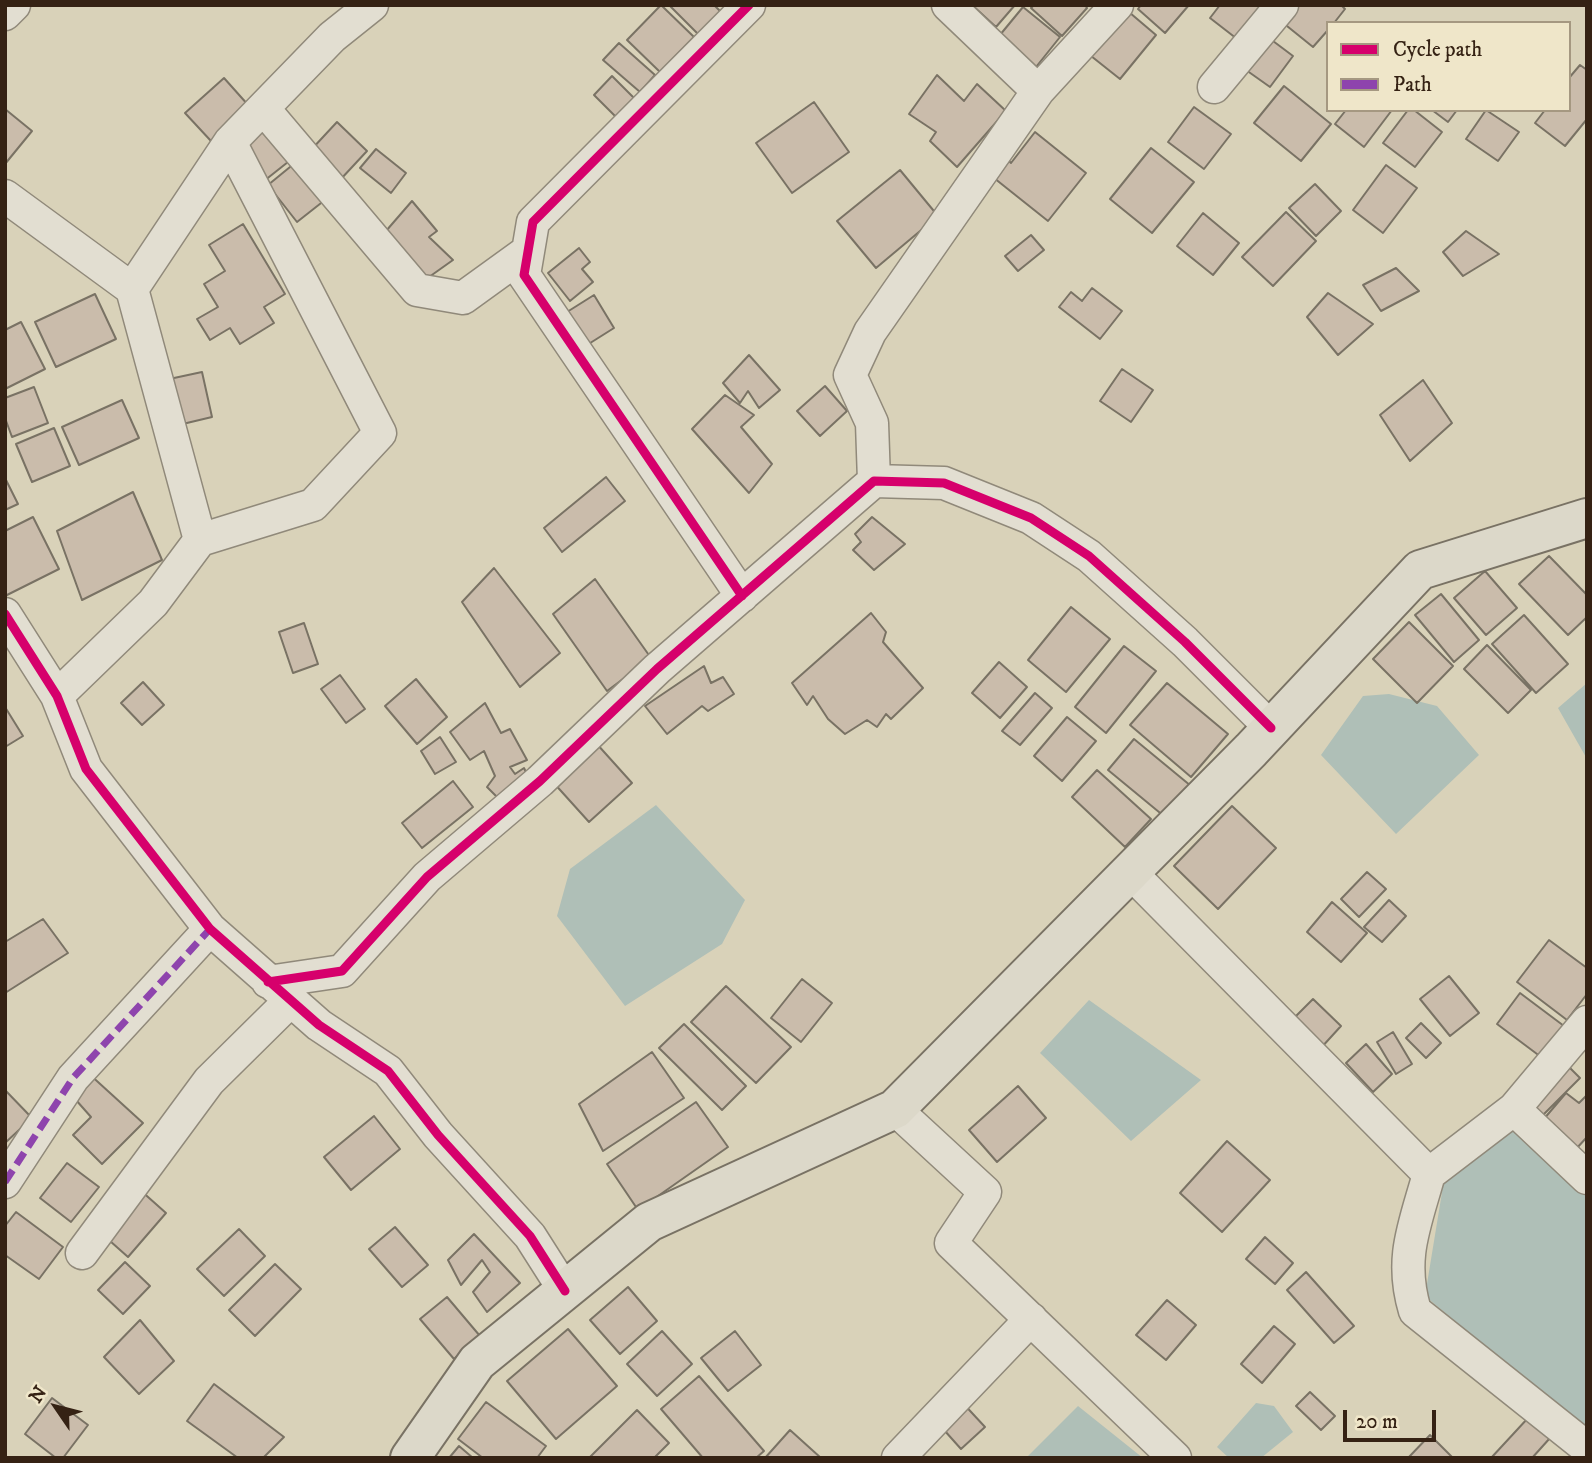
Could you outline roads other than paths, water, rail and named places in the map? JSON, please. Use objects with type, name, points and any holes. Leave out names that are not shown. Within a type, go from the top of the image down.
[{"type":"main road","points":[[410,1458],[477,1362],[649,1222],[895,1109],[1271,729],[1420,570],[1587,518]]},
{"type":"street","points":[[5,14],[14,5]]},
{"type":"street","points":[[132,289],[230,142],[332,37],[372,5]]},
{"type":"street","points":[[742,596],[550,308],[524,275],[533,222],[749,5]]},
{"type":"street","points":[[948,5],[1038,91]]},
{"type":"street","points":[[874,481],[872,423],[850,375],[870,332],[1038,91],[1117,5]]},
{"type":"street","points":[[1214,87],[1282,5]]},
{"type":"street","points":[[263,108],[417,290],[463,298],[528,251]]},
{"type":"street","points":[[57,696],[153,603],[200,540],[313,505],[380,433],[230,142]]},
{"type":"street","points":[[5,196],[132,289],[200,540]]},
{"type":"street","points":[[82,1253],[279,991],[342,971],[427,877],[540,780],[657,669],[874,481],[944,483],[1031,518],[1089,556],[1185,642],[1271,729]]},
{"type":"street","points":[[5,614],[57,696],[86,769],[210,929],[319,1025],[388,1070],[438,1135],[530,1236],[565,1291]]},
{"type":"street","points":[[1130,873],[1429,1174]]},
{"type":"street","points":[[5,1182],[73,1078],[210,929]]},
{"type":"street","points":[[1587,1022],[1514,1109],[1429,1174],[1408,1252],[1407,1283],[1415,1311],[1587,1448]]},
{"type":"street","points":[[895,1109],[985,1192],[951,1242],[1175,1458]]},
{"type":"street","points":[[1514,1109],[1587,1178]]},
{"type":"street","points":[[898,1458],[1031,1319]]}]
